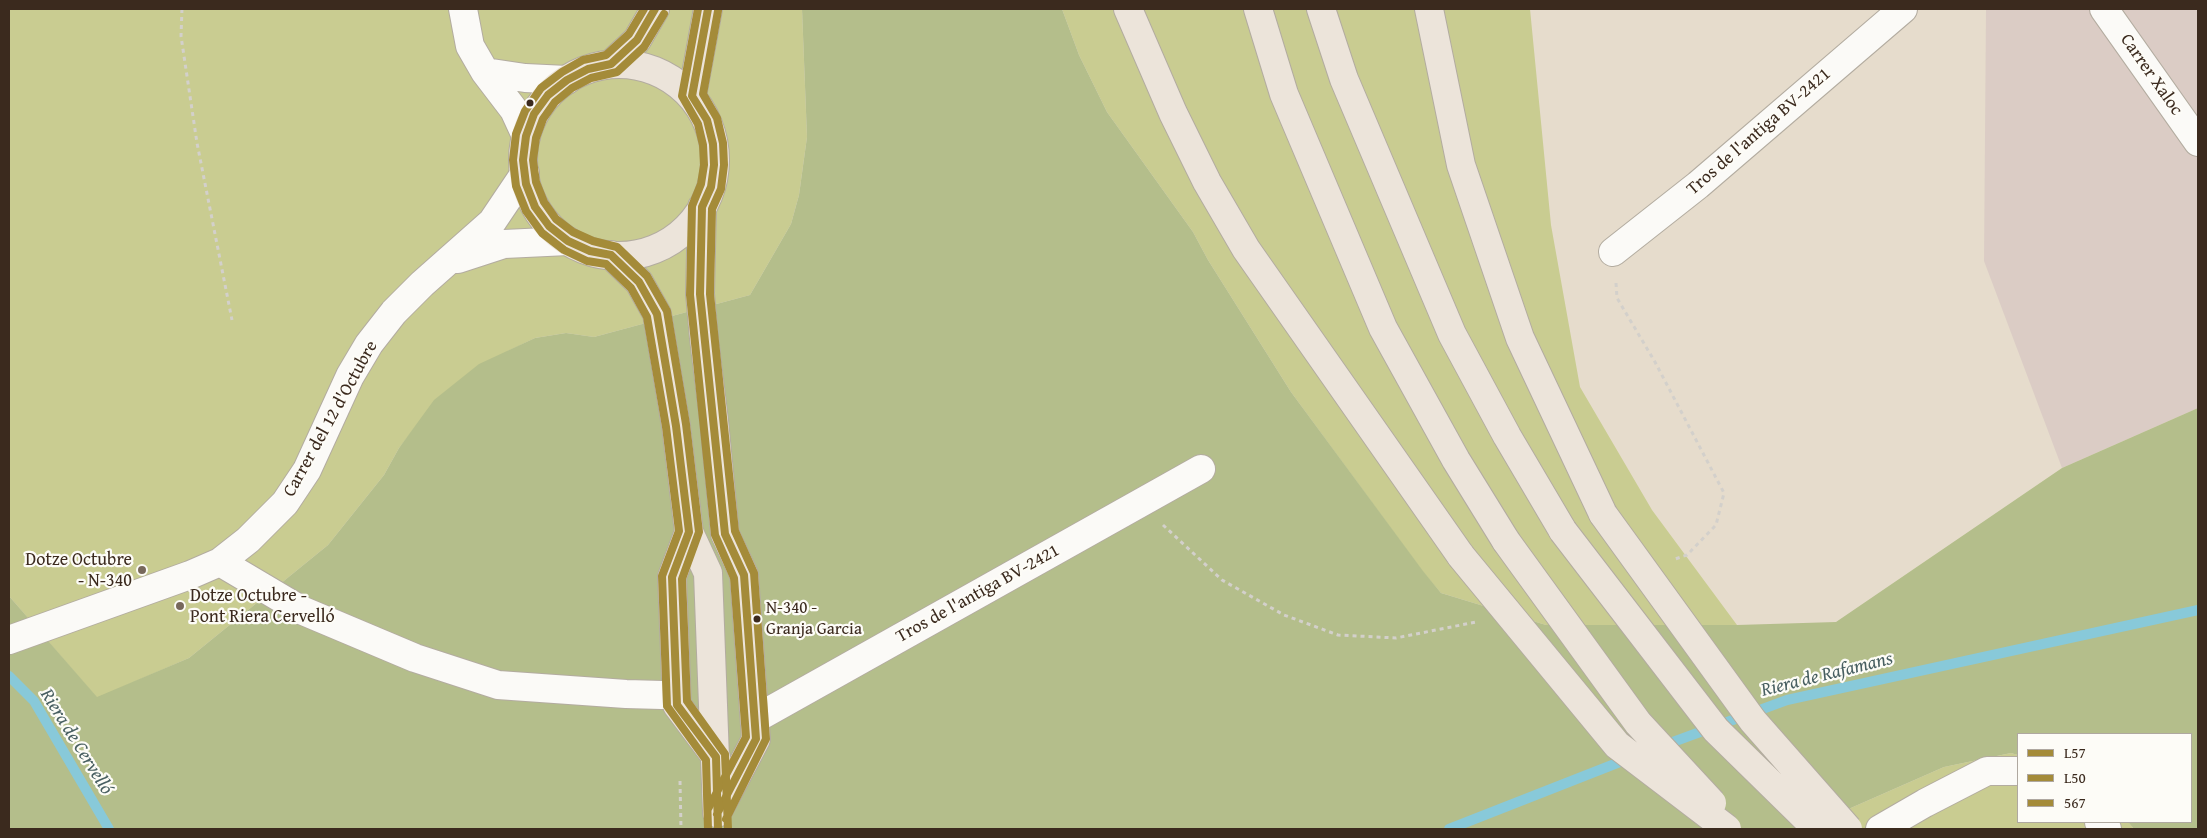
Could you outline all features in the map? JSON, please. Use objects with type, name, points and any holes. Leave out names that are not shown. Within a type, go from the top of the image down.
[{"type":"main road","points":[[611,64],[637,40],[654,9]]},
{"type":"main road","points":[[692,96],[708,9]]},
{"type":"main road","points":[[1128,9],[1173,113],[1207,182],[1246,249],[1461,556],[1617,745],[1727,829]]},
{"type":"main road","points":[[1258,9],[1284,94],[1383,328],[1456,460],[1506,541],[1638,723],[1736,829]]},
{"type":"main road","points":[[1322,9],[1344,79],[1452,334],[1507,436],[1563,531],[1716,730],[1817,829]]},
{"type":"main road","points":[[1429,9],[1461,165],[1520,338],[1603,514],[1753,721],[1848,829]]},
{"type":"main road","points":[[611,64],[635,65],[657,71],[678,84],[692,96],[707,120],[713,144],[714,166],[711,187],[702,207],[689,224],[673,239],[647,251],[611,256],[590,252],[568,241],[549,226],[535,207],[526,184],[523,160],[526,136],[539,107],[548,95],[567,80],[588,69],[611,64]]},
{"type":"main road","points":[[702,207],[702,321],[724,534],[744,575],[756,739],[717,821]]},
{"type":"main road","points":[[611,256],[639,282],[657,314],[676,426],[689,532],[708,573],[717,821]]},
{"type":"main road","points":[[689,532],[672,577],[677,705],[716,757]]},
{"type":"main road","points":[[708,573],[724,534]]},
{"type":"street","points":[[463,9],[470,46],[485,72],[514,110],[526,136]]},
{"type":"street","name":"Tros de l'antiga BV-2421","points":[[1613,252],[1698,185],[1903,9]]},
{"type":"street","name":"Carrer Xaloc","points":[[2104,9],[2198,140]]},
{"type":"street","points":[[485,72],[525,78],[567,80]]},
{"type":"street","name":"Carrer del 12 d'Octubre","points":[[9,640],[220,562],[248,540],[285,503],[307,470],[350,376],[369,344],[394,312],[422,284],[450,262],[492,222],[524,173]]},
{"type":"street","name":"Carrer del 12 d'Octubre","points":[[450,262],[504,244],[568,241]]},
{"type":"street","name":"Tros de l'antiga BV-2421","points":[[754,719],[1201,469]]},
{"type":"street","points":[[220,562],[301,610],[415,658],[498,685],[626,694],[662,694]]},
{"type":"street","points":[[1880,829],[1987,771],[2017,771]]},
{"type":"path","points":[[182,9],[181,36],[197,143],[232,320]]},
{"type":"path","points":[[680,781],[681,829]]},
{"type":"shaded area","points":[[1986,9],[2198,9],[2198,408],[2062,468],[1984,261]]},
{"type":"green space","points":[[802,9],[807,137],[799,195],[791,224],[750,295],[594,337],[566,333],[535,338],[508,351],[417,425],[399,448],[384,475],[328,545],[189,658],[97,698],[9,596],[9,10]]},
{"type":"green space","points":[[802,9],[1062,9],[1079,55],[1107,112],[1193,232],[1208,260],[1291,392],[1423,571],[1441,593],[1546,625],[1737,625],[1836,622],[2062,468],[2198,408],[2198,829],[2134,829],[2129,823],[2192,823],[2192,733],[2017,733],[2017,755],[2011,753],[1944,767],[1803,829],[9,829],[9,596],[97,697],[189,658],[328,545],[384,475],[399,448],[434,400],[479,364],[535,338],[566,333],[594,337],[750,295],[791,224],[799,195],[807,137]]},
{"type":"green space","points":[[1062,9],[1530,9],[1551,225],[1580,387],[1652,510],[1737,625],[1546,625],[1441,593],[1423,572],[1291,392],[1208,260],[1193,232],[1107,112],[1079,55]]},
{"type":"green space","points":[[2011,753],[2017,755],[2017,823],[2129,823],[2134,829],[1803,829],[1944,767]]},
{"type":"waterway","name":"Riera de Rafamans","points":[[1662,746],[1787,700],[2198,610]]},
{"type":"waterway","name":"Riera de Cervelló","points":[[9,676],[34,701],[109,829]]},
{"type":"waterway","name":"Riera de Rafamans","points":[[1449,829],[1630,758]]},
{"type":"transit line","name":"L50","points":[[644,9],[629,34],[606,55],[583,60],[562,72],[541,88],[525,111],[516,134],[513,160],[516,186],[526,211],[542,233],[564,250],[587,261],[606,264],[631,288],[647,317],[666,427],[679,531],[662,576],[667,706],[706,760],[708,829]]},
{"type":"transit line","name":"L57","points":[[655,9],[637,40],[611,64],[588,69],[567,80],[548,95],[534,114],[526,136],[523,160],[526,184],[535,207],[549,226],[568,241],[590,251],[611,255],[639,282],[657,314],[676,426],[689,532],[672,577],[677,705],[716,757],[718,829]]},
{"type":"transit line","name":"L50","points":[[698,9],[682,96],[698,124],[703,145],[704,165],[701,184],[692,206],[690,295],[715,535],[734,578],[746,737],[708,809]]},
{"type":"transit line","name":"L57","points":[[708,9],[692,96],[707,120],[713,144],[714,165],[711,187],[702,207],[700,294],[725,534],[744,575],[756,739],[717,814]]},
{"type":"transit line","name":"567","points":[[718,11],[703,94],[717,118],[723,143],[724,165],[721,189],[712,209],[710,294],[735,531],[754,573],[766,739],[726,819]]},
{"type":"transit line","name":"567","points":[[664,14],[644,47],[617,72],[591,78],[572,88],[555,102],[543,119],[536,138],[533,160],[536,182],[544,202],[556,219],[573,232],[593,241],[617,247],[647,276],[667,311],[686,424],[699,532],[682,579],[687,701],[725,754],[728,829]]},
{"type":"place","name":"Dotze Octubre - N-340","points":[[142,570]]},
{"type":"place","name":"Dotze Octubre - Pont Riera Cervelló","points":[[180,606]]},
{"type":"place","name":"N-340 - Granja Garcia","points":[[757,619]]}]
